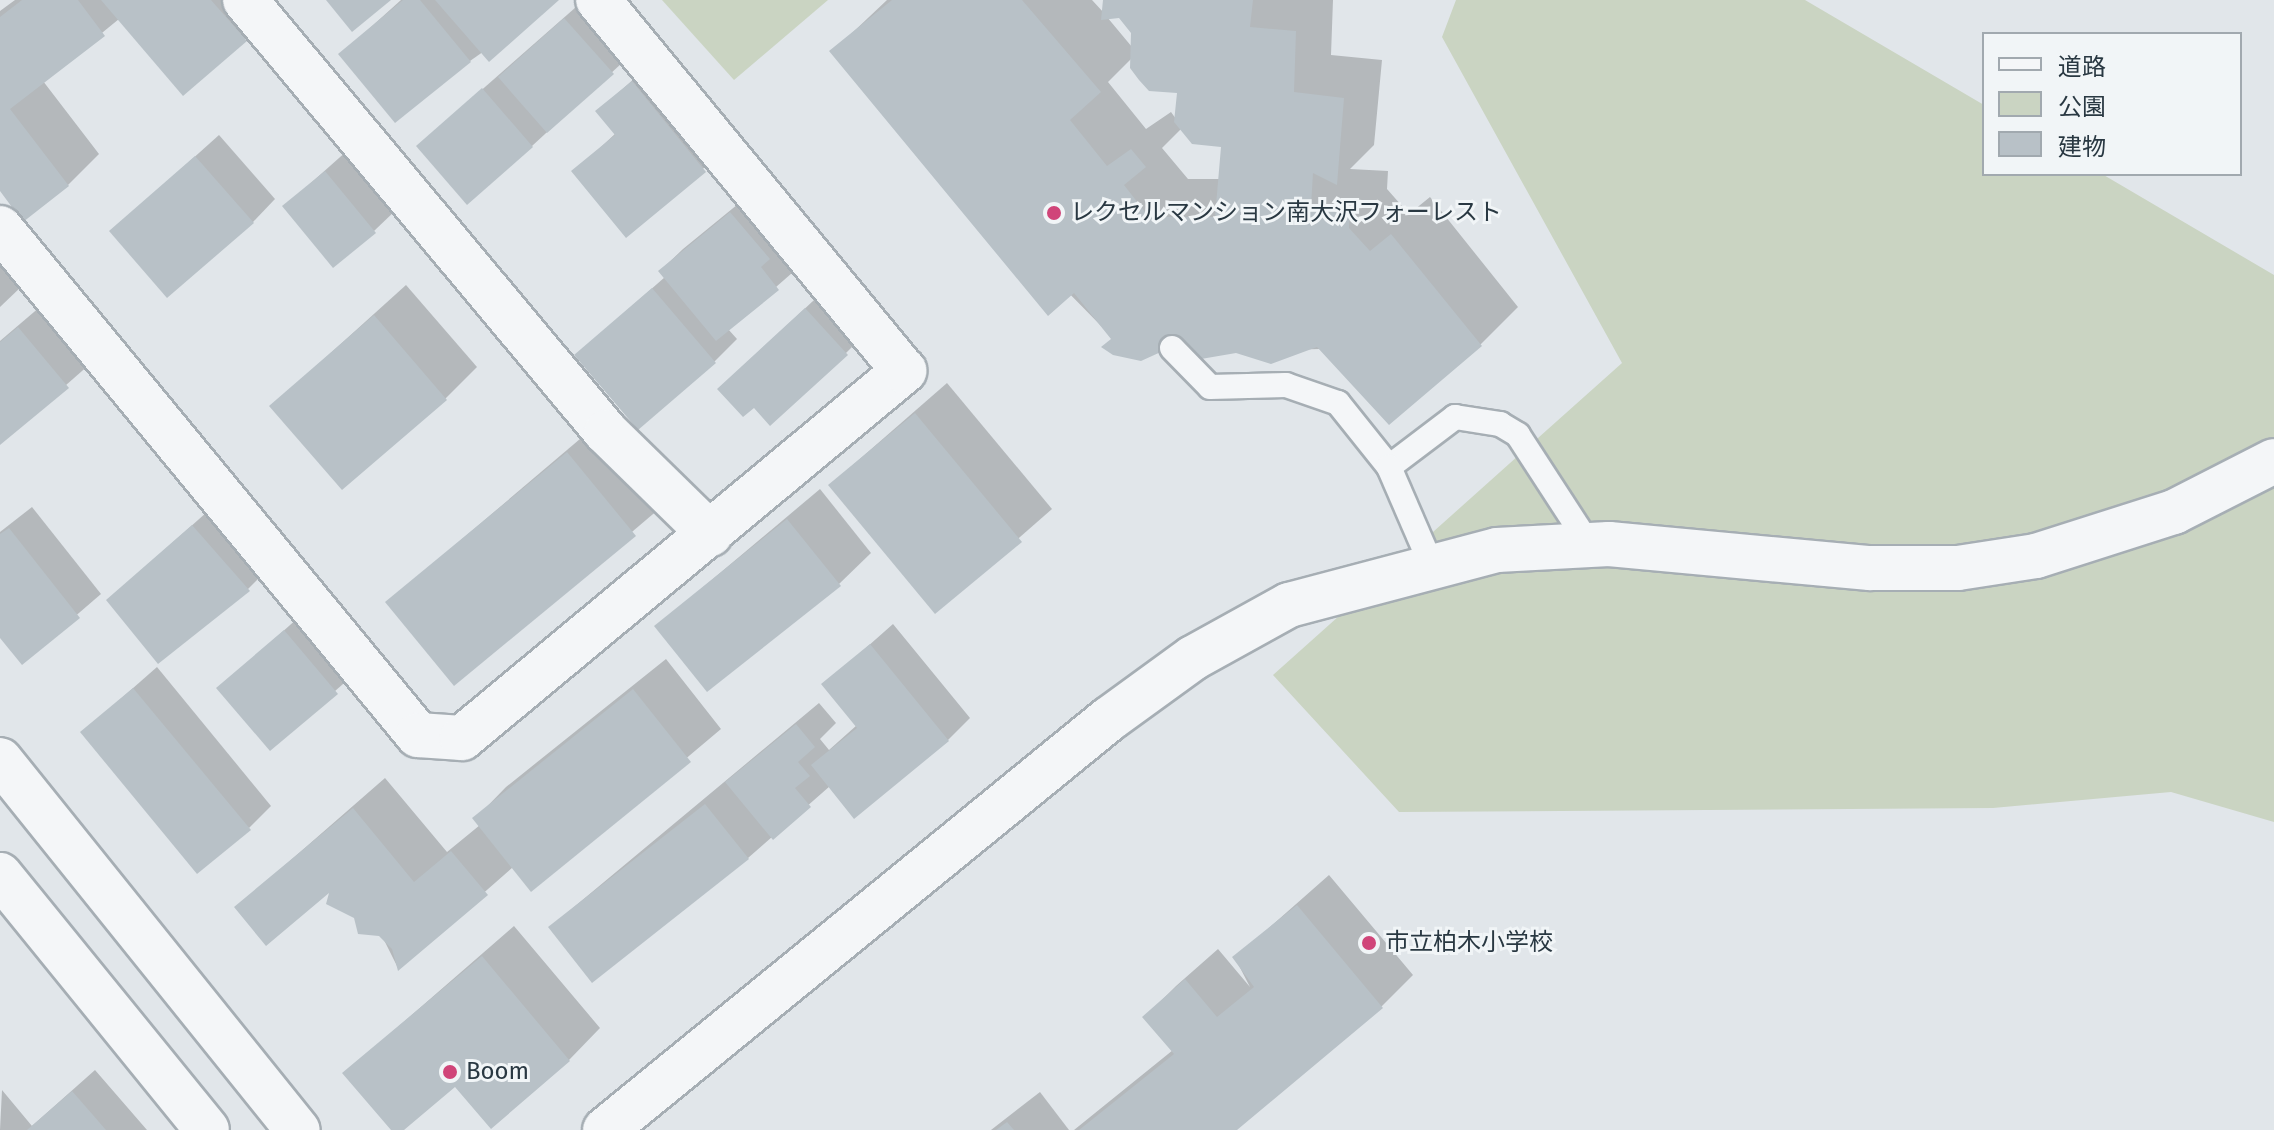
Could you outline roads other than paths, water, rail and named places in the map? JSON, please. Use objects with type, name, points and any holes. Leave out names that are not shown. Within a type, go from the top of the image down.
[{"type":"street","points":[[245,0],[606,432],[710,534]]},
{"type":"street","points":[[0,228],[418,735],[462,738],[904,371],[598,0]]},
{"type":"street","points":[[605,1130],[1193,658],[1289,605],[1431,564],[1497,550],[1590,546],[1958,568],[2036,556],[2174,512],[2274,461]]},
{"type":"street","points":[[0,760],[298,1130]]},
{"type":"street","points":[[0,875],[207,1130]]},
{"type":"lane","points":[[1172,348],[1210,387],[1286,385],[1338,403],[1389,467],[1431,564]]},
{"type":"lane","points":[[1389,467],[1455,417],[1500,424],[1518,435],[1590,546]]},
{"type":"place","name":"レクセルマンション南大沢フォーレスト","points":[[1054,213]]},
{"type":"place","name":"市立柏木小学校","points":[[1369,943]]},
{"type":"place","name":"Boom","points":[[450,1072]]}]
